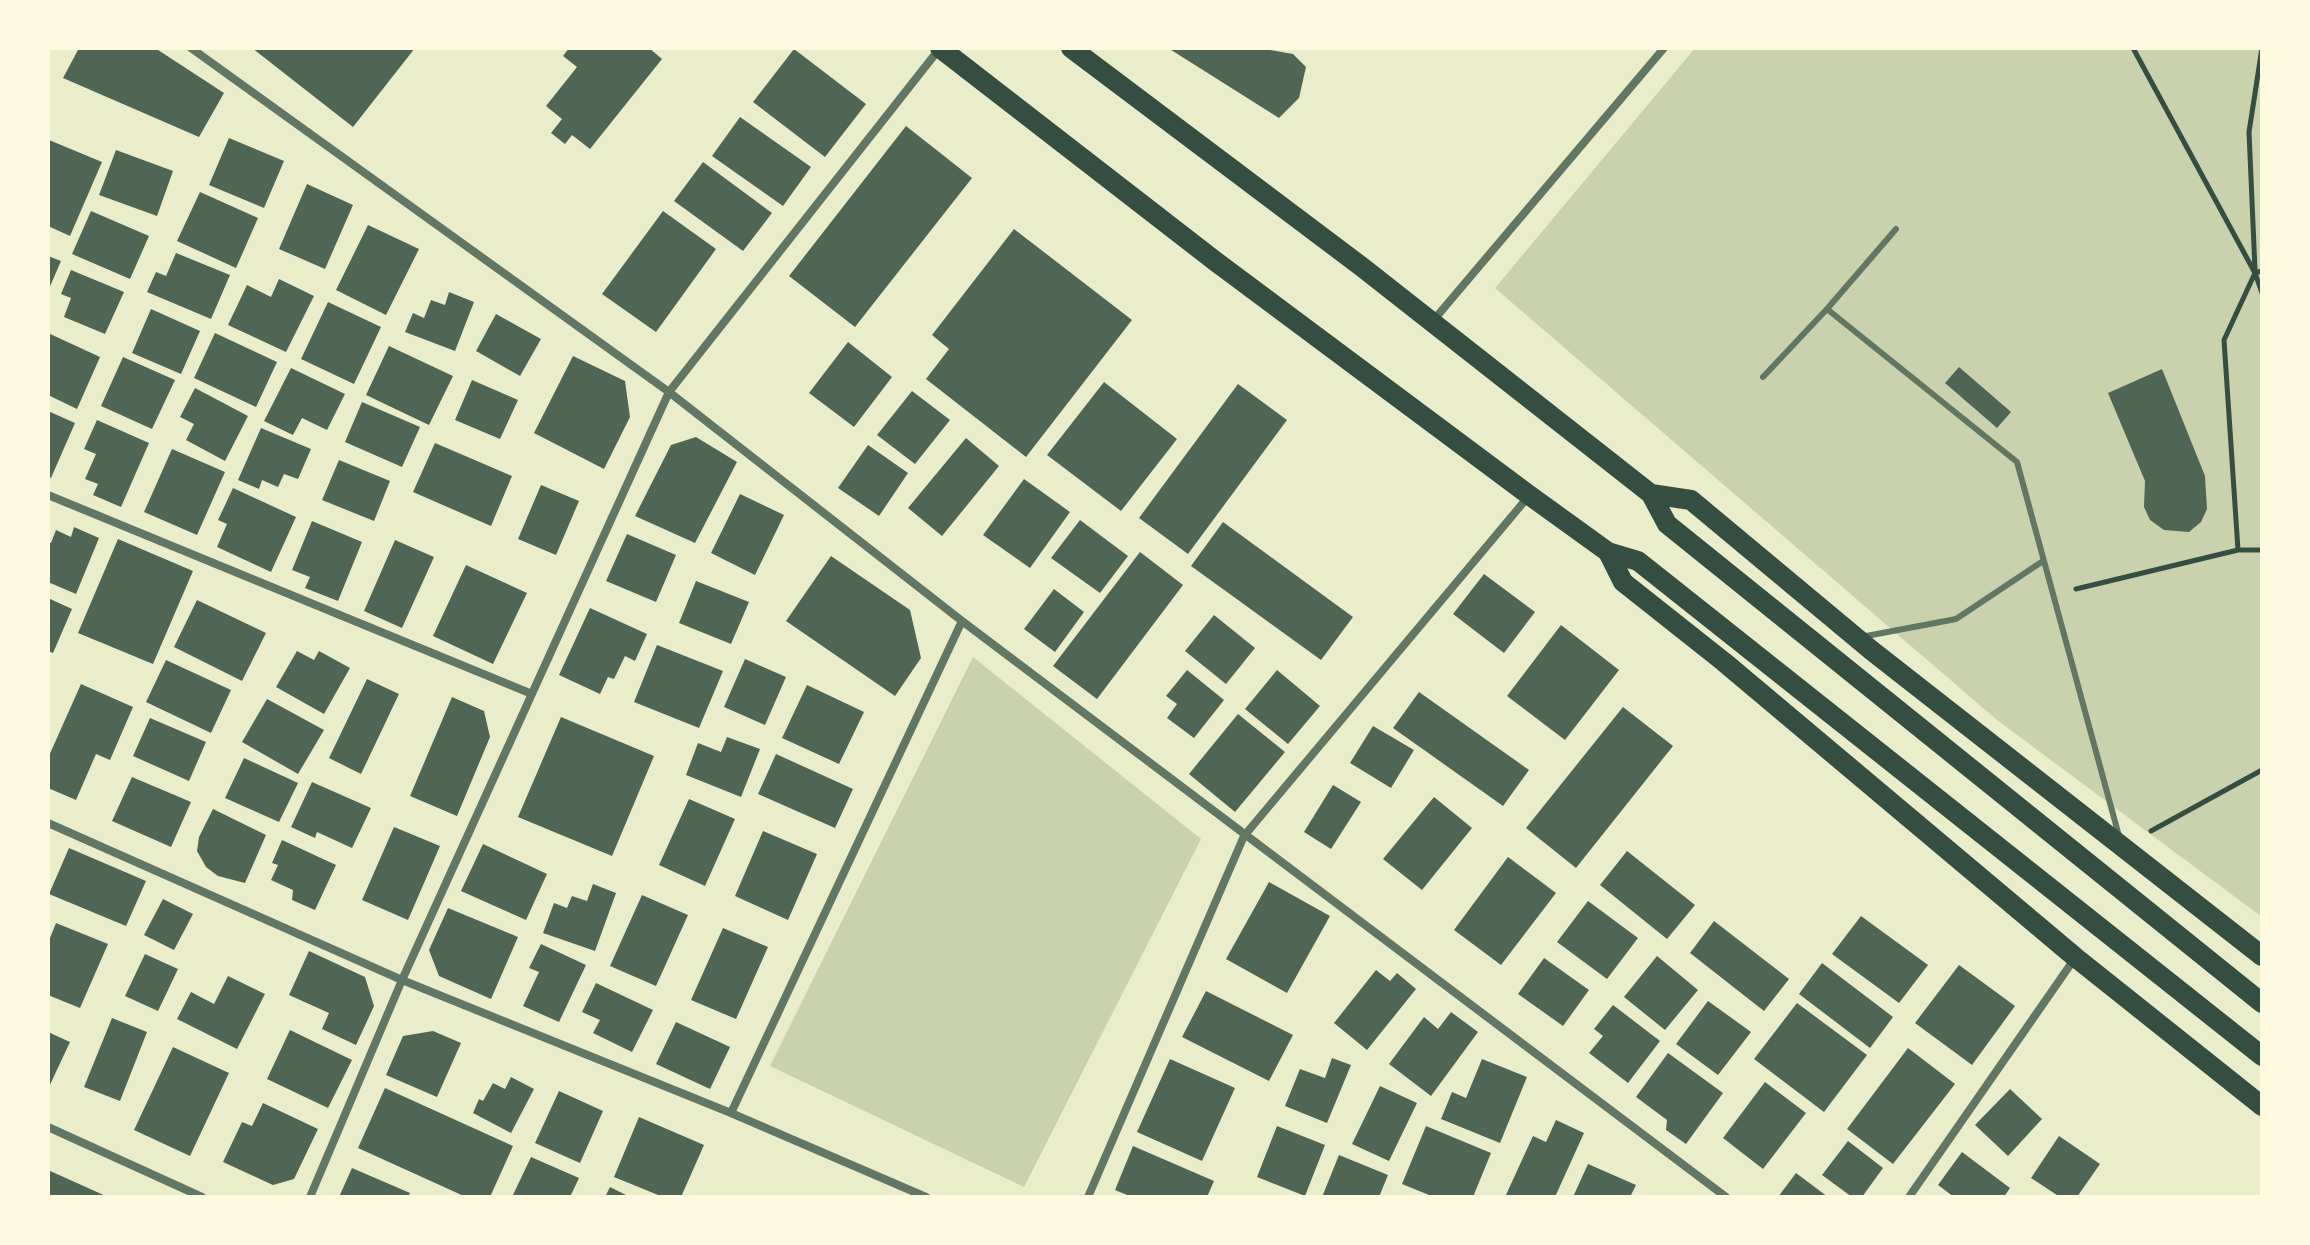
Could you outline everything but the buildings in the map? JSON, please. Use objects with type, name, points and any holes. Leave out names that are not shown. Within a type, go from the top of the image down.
[{"type":"main road","points":[[940,48],[1215,261],[1529,495],[1608,552],[1638,561],[1649,569],[2262,1056]]},
{"type":"main road","points":[[1071,48],[1362,267],[1651,494],[1667,524],[2262,1003]]},
{"type":"main road","points":[[1651,494],[1691,500],[1856,638],[2262,956]]},
{"type":"main road","points":[[1608,552],[1623,582],[1724,662],[2075,957],[2262,1106]]},
{"type":"street","points":[[191,48],[669,392],[1244,836],[1726,1197]]},
{"type":"street","points":[[310,1197],[402,980],[669,392],[940,48]]},
{"type":"street","points":[[1431,323],[1664,48]]},
{"type":"street","points":[[48,495],[532,694]]},
{"type":"street","points":[[1088,1197],[1244,836],[1529,495]]},
{"type":"street","points":[[731,1113],[962,621]]},
{"type":"street","points":[[48,823],[402,980],[731,1113],[926,1197]]},
{"type":"street","points":[[1909,1197],[2075,957]]},
{"type":"street","points":[[48,1127],[202,1197]]},
{"type":"lane","points":[[1763,377],[1896,229]]},
{"type":"lane","points":[[1827,309],[2017,462],[2122,847]]},
{"type":"lane","points":[[1856,638],[1956,619],[2043,561]]},
{"type":"path","points":[[2133,48],[2258,272]]},
{"type":"path","points":[[2262,48],[2249,132],[2262,293]]},
{"type":"path","points":[[2238,550],[2224,340],[2258,272]]},
{"type":"path","points":[[2052,595],[2238,550],[2262,550]]},
{"type":"path","points":[[2122,847],[2262,770]]},
{"type":"green space","points":[[1695,48],[2262,48],[2262,917],[1997,720],[1495,288]]},
{"type":"green space","points":[[973,657],[1201,839],[1024,1187],[770,1066]]}]
